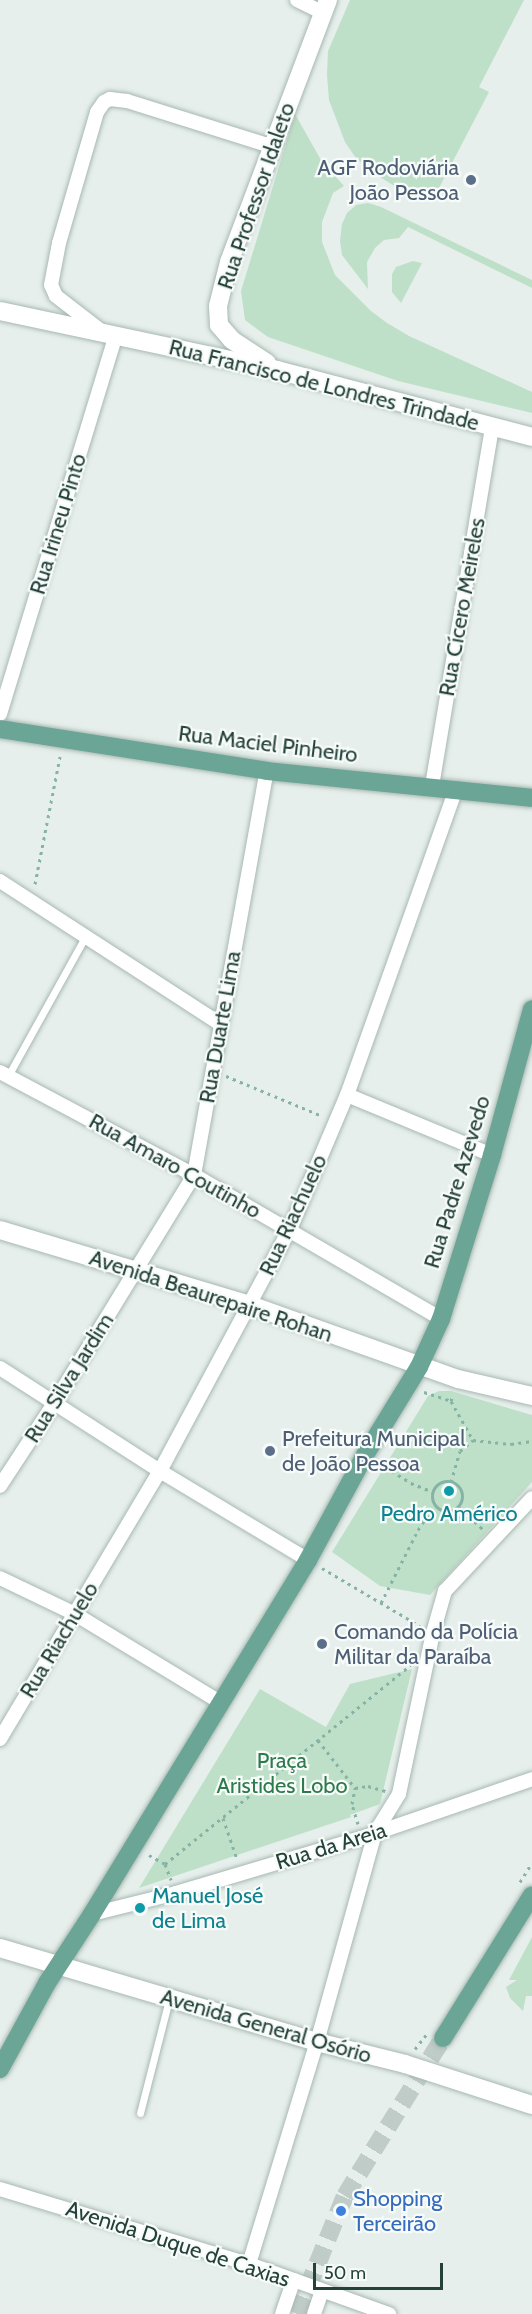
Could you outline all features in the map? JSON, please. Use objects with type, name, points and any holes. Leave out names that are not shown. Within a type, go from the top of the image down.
[{"type":"main road","name":"Rua Professor Idaleto","points":[[277,369],[232,340],[219,325],[218,306],[229,262],[325,6]]},
{"type":"main road","name":"Rua Francisco de Londres Trindade","points":[[0,311],[277,369],[532,437]]},
{"type":"main road","name":"Rua Maciel Pinheiro","points":[[0,729],[267,771],[432,786],[532,798]]},
{"type":"main road","name":"Rua Padre Azevedo","points":[[308,1560],[365,1455],[419,1367],[441,1319],[492,1155],[532,1009]]},
{"type":"main road","name":"Avenida Beaurepaire Rohan","points":[[0,1230],[250,1305],[419,1367],[532,1396]]},
{"type":"main road","points":[[0,2069],[58,1965],[134,1846],[308,1560]]},
{"type":"main road","points":[[436,2034],[532,1895]]},
{"type":"main road","name":"Avenida General Osório","points":[[0,1948],[317,2042],[405,2064],[532,2105]]},
{"type":"street","points":[[297,0],[325,6]]},
{"type":"street","points":[[109,333],[56,296],[51,285],[59,243],[97,112],[104,102],[110,99],[126,101],[271,146]]},
{"type":"street","name":"Rua Irineu Pinto","points":[[0,714],[109,333]]},
{"type":"street","name":"Rua Cícero Meireles","points":[[432,786],[492,428]]},
{"type":"street","name":"Rua Duarte Lima","points":[[136,1269],[194,1175],[267,771]]},
{"type":"street","name":"Rua Riachuelo","points":[[1,1736],[160,1471],[290,1229],[347,1095],[456,789]]},
{"type":"street","points":[[0,881],[220,1024]]},
{"type":"street","name":"Rua Amaro Coutinho","points":[[4,1074],[194,1175],[441,1319]]},
{"type":"street","points":[[347,1095],[492,1155]]},
{"type":"street","name":"Rua Silva Jardim","points":[[0,1486],[55,1402],[136,1269]]},
{"type":"street","points":[[0,1368],[160,1471],[308,1560]]},
{"type":"street","points":[[249,2264],[317,2042],[368,1835],[399,1794],[429,1650],[445,1591],[532,1498]]},
{"type":"street","points":[[0,1578],[75,1614],[220,1702]]},
{"type":"street","name":"Rua da Areia","points":[[92,1914],[176,1893],[368,1835],[532,1779]]},
{"type":"street","name":"Avenida Duque de Caxias","points":[[0,2188],[249,2264],[389,2314]]},
{"type":"street","points":[[282,2314],[294,2280]]},
{"type":"street","points":[[314,2314],[322,2290]]},
{"type":"lane","points":[[4,1074],[86,935]]},
{"type":"lane","points":[[140,2113],[169,1999]]},
{"type":"path","points":[[32,900],[63,739]]},
{"type":"path","points":[[213,1071],[335,1121]]},
{"type":"path","points":[[451,1401],[473,1440]]},
{"type":"path","points":[[451,1482],[457,1456],[464,1446],[473,1440],[511,1444],[532,1441]]},
{"type":"path","points":[[365,1455],[411,1483],[433,1492]]},
{"type":"path","points":[[381,1603],[418,1530],[435,1505],[433,1492],[439,1484],[451,1482]]},
{"type":"path","points":[[451,1482],[461,1492],[458,1506]]},
{"type":"path","points":[[435,1505],[448,1511],[458,1506]]},
{"type":"path","points":[[458,1506],[493,1540]]},
{"type":"path","points":[[308,1560],[433,1633]]},
{"type":"path","points":[[165,1864],[429,1650]]},
{"type":"path","points":[[318,1740],[355,1788],[352,1804],[368,1835]]},
{"type":"path","points":[[355,1788],[368,1786],[399,1794]]},
{"type":"path","points":[[223,1818],[236,1857]]},
{"type":"path","points":[[134,1846],[165,1864],[176,1893]]},
{"type":"path","points":[[405,2064],[436,2034]]},
{"type":"green space","points":[[350,0],[524,0],[479,87],[489,92],[439,188],[396,187],[372,172],[356,158],[345,142],[329,100],[327,75],[328,51]]},
{"type":"green space","points":[[295,114],[321,160],[344,186],[333,193],[322,222],[322,242],[335,275],[371,311],[387,323],[409,336],[532,392],[532,413],[398,381],[268,337],[245,320],[241,291]]},
{"type":"green space","points":[[368,203],[381,207],[532,280],[532,288],[408,227],[399,238],[384,240],[375,248],[367,262],[368,289],[342,255],[340,241],[342,224],[347,213],[356,205]]},
{"type":"green space","points":[[413,261],[422,263],[401,303],[392,292],[392,274],[396,267]]},
{"type":"green space","points":[[439,1391],[451,1391],[532,1415],[532,1482],[430,1595],[380,1586],[332,1552],[428,1396]]},
{"type":"green space","name":"Praça Aristides Lobo","points":[[412,1669],[380,1804],[350,1815],[351,1817],[139,1888],[260,1689],[326,1727],[350,1684]]},
{"type":"green space","points":[[532,1937],[532,1996],[526,1996],[523,2011],[510,1998],[506,1987],[517,1980],[509,1980]]},
{"type":"tunnel","points":[[297,2314],[345,2196],[443,2038]]},
{"type":"place","name":"AGF Rodoviária João Pessoa","points":[[471,180]]},
{"type":"place","name":"Prefeitura Municipal de João Pessoa","points":[[270,1451]]},
{"type":"place","name":"Pedro Américo","points":[[449,1491]]},
{"type":"place","name":"Comando da Polícia Militar da Paraíba","points":[[322,1644]]},
{"type":"place","name":"Manuel José de Lima","points":[[140,1908]]},
{"type":"place","name":"Shopping Terceirão","points":[[341,2211]]}]
